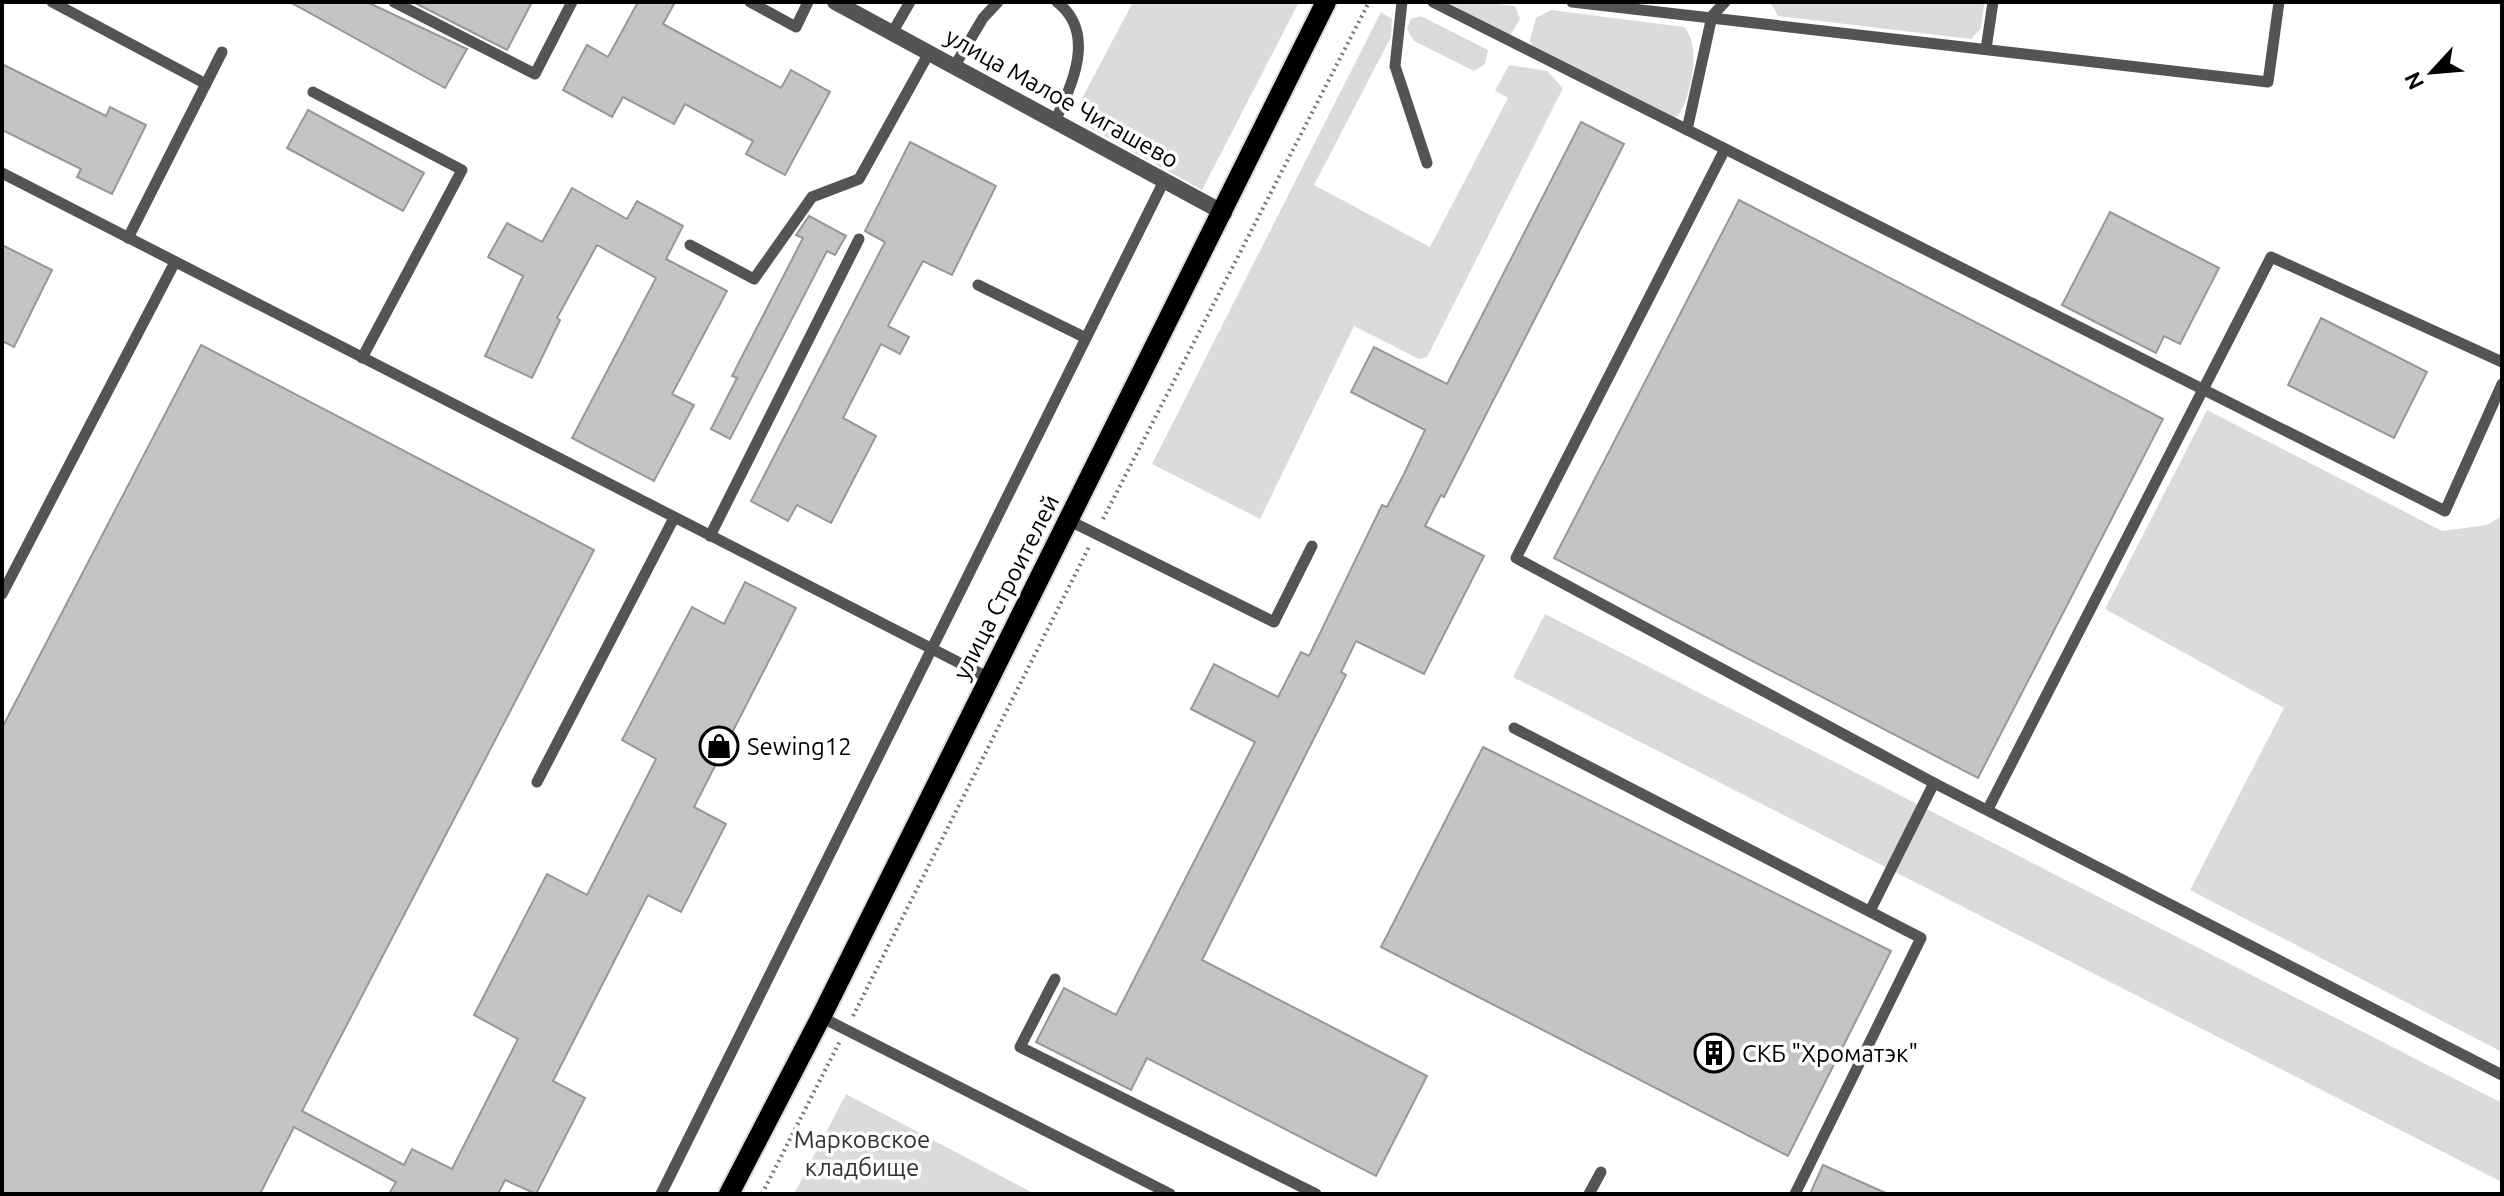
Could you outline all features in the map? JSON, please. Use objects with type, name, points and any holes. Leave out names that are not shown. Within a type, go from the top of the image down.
[{"type":"main road","name":"улица Строителей","points":[[729,1194],[1224,213],[1326,2]]},
{"type":"street","name":"улица Малое Чигашево","points":[[835,2],[1224,213]]},
{"type":"lane","points":[[52,2],[206,84]]},
{"type":"lane","points":[[394,2],[535,74],[572,2]]},
{"type":"lane","points":[[750,2],[796,27],[808,2]]},
{"type":"lane","points":[[892,33],[910,2]]},
{"type":"lane","points":[[954,67],[983,18],[998,2]]},
{"type":"lane","points":[[1055,121],[1077,70],[1079,50],[1067,10],[1057,2]]},
{"type":"lane","points":[[1402,2],[1395,66],[1427,163]]},
{"type":"lane","points":[[1433,2],[2445,511],[2502,384]]},
{"type":"lane","points":[[1572,2],[2268,82],[2279,2]]},
{"type":"lane","points":[[1687,130],[1712,16],[1725,2]]},
{"type":"lane","points":[[1986,49],[1993,2]]},
{"type":"lane","points":[[128,238],[222,52]]},
{"type":"lane","points":[[690,245],[754,279],[812,197],[859,179],[929,53]]},
{"type":"lane","points":[[313,92],[462,170],[362,358]]},
{"type":"lane","points":[[1725,149],[1516,558],[1934,783],[2502,1075]]},
{"type":"lane","points":[[2,173],[989,678]]},
{"type":"lane","points":[[661,1194],[1164,181]]},
{"type":"lane","points":[[710,536],[859,239]]},
{"type":"lane","points":[[1988,809],[2271,257],[2502,362]]},
{"type":"lane","points":[[2,594],[175,262]]},
{"type":"lane","points":[[978,285],[1086,338]]},
{"type":"lane","points":[[537,782],[674,518]]},
{"type":"lane","points":[[1068,520],[1274,622],[1312,546]]},
{"type":"lane","points":[[1514,728],[1921,938],[1795,1194]]},
{"type":"lane","points":[[1870,911],[1934,783]]},
{"type":"lane","points":[[1055,979],[1020,1047],[1316,1194]]},
{"type":"lane","points":[[821,1017],[1170,1194]]},
{"type":"lane","points":[[1589,1194],[1601,1172]]},
{"type":"path","points":[[762,1194],[1369,2]]},
{"type":"green space","points":[[1133,2],[1299,2],[1202,190],[1085,125],[1078,106]]},
{"type":"green space","points":[[1481,2],[1515,6],[1520,19],[1511,34],[1503,34],[1449,3]]},
{"type":"green space","points":[[1770,2],[1984,4],[1981,28],[1971,39],[1778,16]]},
{"type":"green space","points":[[1551,10],[1684,27],[1692,46],[1693,71],[1687,97],[1678,116],[1669,118],[1534,50],[1530,40],[1536,18]]},
{"type":"green space","points":[[1381,12],[1392,19],[1391,37],[1314,185],[1430,247],[1508,98],[1495,91],[1509,65],[1547,71],[1563,88],[1427,357],[1419,359],[1354,326],[1260,519],[1152,464]]},
{"type":"green space","points":[[1421,16],[1488,50],[1485,64],[1474,71],[1414,41],[1407,29],[1411,19]]},
{"type":"green space","points":[[2207,410],[2442,531],[2487,525],[2502,516],[2502,1052],[2190,890],[2284,708],[2105,609]]},
{"type":"green space","points":[[1545,614],[2502,1103],[2502,1182],[1513,677]]},
{"type":"green space","name":"Марковское кладбище","points":[[846,1094],[1035,1194],[794,1194]]},
{"type":"building","points":[[290,2],[367,2],[467,49],[445,88]]},
{"type":"building","points":[[413,2],[532,2],[507,50]]},
{"type":"building","points":[[638,2],[675,2],[663,24],[781,88],[791,70],[830,92],[785,175],[746,154],[753,141],[685,104],[674,124],[623,97],[612,117],[563,90],[587,45],[608,57]]},
{"type":"building","points":[[2,64],[106,116],[110,107],[146,125],[112,194],[77,177],[81,169],[2,130]]},
{"type":"building","points":[[308,110],[424,173],[403,211],[287,148]]},
{"type":"building","points":[[1581,122],[1624,144],[1444,497],[1441,495],[1425,526],[1484,556],[1424,674],[1356,641],[1341,672],[1346,675],[1202,960],[1427,1076],[1376,1176],[1147,1058],[1131,1090],[1036,1042],[1064,988],[1116,1015],[1255,742],[1191,709],[1214,664],[1278,697],[1301,652],[1309,656],[1382,505],[1387,507],[1403,476],[1425,430],[1351,392],[1374,347],[1447,384]]},
{"type":"building","points":[[910,142],[996,186],[952,275],[923,261],[888,326],[909,337],[900,354],[881,344],[843,418],[876,436],[831,523],[797,505],[788,521],[751,501],[885,242],[865,231]]},
{"type":"building","points":[[572,188],[627,219],[637,201],[683,226],[666,259],[727,291],[672,394],[694,405],[654,481],[572,438],[656,278],[597,245],[557,318],[560,320],[532,378],[485,356],[523,276],[488,257],[507,223],[542,242]]},
{"type":"building","points":[[1739,200],[2163,419],[1978,778],[1554,558]]},
{"type":"building","points":[[2110,212],[2219,268],[2180,344],[2164,336],[2156,353],[2062,305]]},
{"type":"building","points":[[809,216],[846,236],[835,255],[827,251],[730,439],[711,429],[737,378],[732,376],[803,238],[796,235]]},
{"type":"building","points":[[2,245],[52,270],[14,347],[2,341]]},
{"type":"building","points":[[2321,318],[2427,372],[2394,438],[2288,385]]},
{"type":"building","points":[[201,345],[594,550],[302,1111],[404,1165],[412,1149],[452,1169],[518,1039],[474,1015],[547,874],[587,895],[656,759],[622,740],[692,607],[724,624],[745,582],[796,608],[694,807],[726,824],[681,912],[648,895],[553,1081],[585,1098],[536,1194],[505,1180],[498,1194],[389,1194],[396,1182],[294,1127],[260,1194],[2,1194],[2,728]]},
{"type":"building","name":"СКБ \"Хроматэк\"","points":[[1483,747],[1891,951],[1788,1156],[1381,947]]},
{"type":"building","points":[[1823,1165],[1888,1194],[1810,1194]]},
{"type":"place","name":"Sewing12","points":[[719,746]]},
{"type":"place","name":"СКБ \"Хроматэк\"","points":[[1714,1053]]}]
